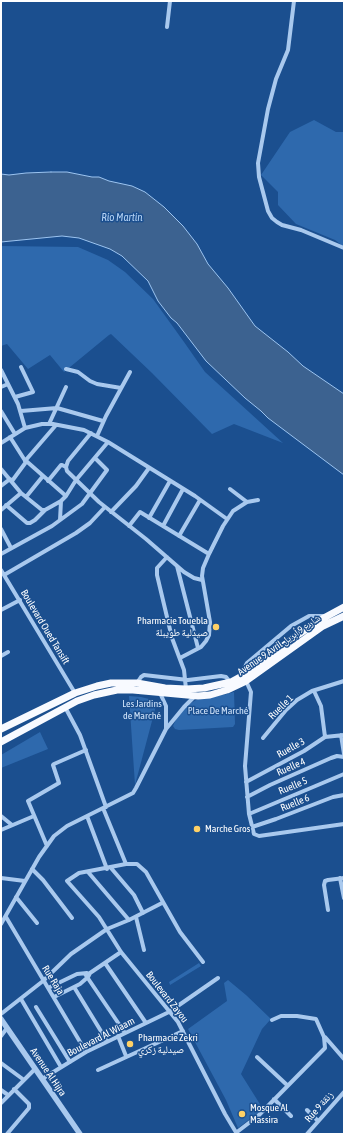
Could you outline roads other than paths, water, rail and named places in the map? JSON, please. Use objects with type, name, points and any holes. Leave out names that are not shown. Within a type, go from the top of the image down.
[{"type":"highway","name":"Avenue 9 Avril شارع 9 أبريل","points":[[163,690],[204,688],[245,678],[296,636],[326,616],[344,607]]},
{"type":"highway","name":"Avenue 9 Avril شارع 9 أبريل","points":[[163,690],[198,696],[227,690],[318,630],[344,616]]},
{"type":"highway","points":[[1,729],[75,693],[97,686],[111,683],[137,683],[163,690]]},
{"type":"highway","points":[[1,742],[76,701],[94,694],[117,690],[163,690]]},
{"type":"highway","points":[[1,734],[45,707]]},
{"type":"highway","points":[[1,748],[62,709]]},
{"type":"street","points":[[167,26],[170,1]]},
{"type":"street","points":[[294,1],[288,50],[276,80],[268,109],[258,163],[259,177],[268,211],[272,218],[282,225],[301,230],[344,248]]},
{"type":"street","points":[[15,398],[33,392],[21,367]]},
{"type":"street","points":[[66,369],[78,372],[90,381],[97,384],[121,388]]},
{"type":"street","points":[[1,370],[21,411],[25,428]]},
{"type":"street","points":[[96,436],[130,372]]},
{"type":"street","points":[[1,387],[8,384]]},
{"type":"street","points":[[49,424],[66,387]]},
{"type":"street","points":[[21,411],[57,408],[103,421]]},
{"type":"street","points":[[1,411],[15,434]]},
{"type":"street","points":[[1,443],[25,428],[34,425],[49,424],[77,428],[91,433],[108,442],[183,488],[227,519]]},
{"type":"street","points":[[1,486],[11,480],[56,425]]},
{"type":"street","points":[[91,433],[68,461],[66,467],[67,471],[105,507],[167,556],[177,566],[189,575],[202,580]]},
{"type":"street","points":[[10,437],[26,461],[66,496]]},
{"type":"street","points":[[6,505],[27,523],[35,520],[45,510],[61,502],[76,480],[108,442]]},
{"type":"street","points":[[1,554],[60,520],[82,504],[107,470],[95,458]]},
{"type":"street","points":[[48,481],[61,465],[66,467]]},
{"type":"street","points":[[111,512],[136,486],[149,468]]},
{"type":"street","points":[[1,469],[21,493],[38,507],[45,510]]},
{"type":"street","points":[[26,497],[43,476]]},
{"type":"street","points":[[149,518],[170,481]]},
{"type":"street","points":[[162,526],[183,488]]},
{"type":"street","points":[[230,489],[246,502]]},
{"type":"street","points":[[1,510],[21,493]]},
{"type":"street","points":[[179,536],[200,500]]},
{"type":"street","points":[[180,658],[203,645],[208,638],[210,626],[202,580],[202,571],[209,554],[227,519],[233,511],[246,502],[258,500]]},
{"type":"street","points":[[60,520],[61,502]]},
{"type":"street","points":[[4,575],[76,533],[90,523],[105,507]]},
{"type":"street","points":[[129,526],[140,512],[209,554]]},
{"type":"street","points":[[1,529],[11,548]]},
{"type":"street","points":[[167,556],[156,571],[172,638],[180,658],[186,680],[186,689]]},
{"type":"street","points":[[177,566],[198,648]]},
{"type":"street","name":"Boulevard Oued Tansift","points":[[1,570],[75,693]]},
{"type":"street","points":[[1,603],[3,609],[20,600]]},
{"type":"street","points":[[326,616],[309,616],[291,626],[247,663],[244,669],[245,678],[251,692],[246,749],[247,797],[252,827],[254,834],[258,836],[344,824]]},
{"type":"street","points":[[1,656],[8,652]]},
{"type":"street","points":[[137,683],[144,675],[186,680],[221,676],[226,677],[230,682]]},
{"type":"street","name":"Ruelle 1","points":[[263,738],[292,705],[314,691],[344,681]]},
{"type":"street","points":[[163,690],[166,706],[166,729]]},
{"type":"street","points":[[314,691],[321,706],[325,737]]},
{"type":"street","points":[[1,924],[25,880],[54,836],[63,829],[87,816],[130,795],[136,788],[166,729],[184,707],[198,696]]},
{"type":"street","points":[[62,709],[80,735],[98,790],[126,864]]},
{"type":"street","points":[[343,735],[344,754]]},
{"type":"street","name":"Ruelle 3","points":[[246,782],[325,737],[343,735]]},
{"type":"street","points":[[47,846],[28,801],[59,783],[53,764],[86,750]]},
{"type":"street","name":"Ruelle 4","points":[[247,797],[331,758],[337,756],[344,757]]},
{"type":"street","name":"Ruelle 5","points":[[249,814],[344,774]]},
{"type":"street","name":"Ruelle 6","points":[[252,827],[276,820],[332,797],[344,795]]},
{"type":"street","points":[[1,816],[12,825]]},
{"type":"street","points":[[1,830],[34,816]]},
{"type":"street","points":[[87,816],[109,868],[134,895],[143,913]]},
{"type":"street","points":[[129,920],[88,872],[126,864],[136,864],[146,872],[162,903],[180,932],[202,962]]},
{"type":"street","points":[[32,870],[43,880],[72,918]]},
{"type":"street","name":"Boulevard Zayou","points":[[88,872],[75,875],[67,881],[92,907],[121,952],[183,1031],[225,1114],[237,1133]]},
{"type":"street","points":[[1,878],[25,880]]},
{"type":"street","points":[[328,910],[324,883],[328,880],[342,878],[344,898]]},
{"type":"street","points":[[16,897],[38,923]]},
{"type":"street","points":[[1,1014],[43,981],[71,954],[107,929],[136,917],[162,903]]},
{"type":"street","name":"Rue Raja","points":[[6,917],[86,1052]]},
{"type":"street","points":[[136,917],[144,950]]},
{"type":"street","points":[[54,997],[74,987],[87,975],[121,952]]},
{"type":"street","points":[[105,963],[146,1023]]},
{"type":"street","points":[[48,988],[76,974],[87,975]]},
{"type":"street","points":[[87,975],[125,1033]]},
{"type":"street","name":"Boulevard Al Wiaam","points":[[42,1079],[86,1052],[169,1012],[218,978]]},
{"type":"street","points":[[74,987],[108,1041]]},
{"type":"street","points":[[21,999],[61,1067]]},
{"type":"street","points":[[36,1007],[70,1062]]},
{"type":"street","points":[[237,1133],[258,1116],[325,1048],[324,1037],[316,1018],[281,1016],[272,1020]]},
{"type":"street","name":"Avenue Al Hijra","points":[[1,1019],[80,1134]]},
{"type":"street","points":[[1,1036],[7,1028]]},
{"type":"street","points":[[98,1070],[183,1031]]},
{"type":"street","points":[[118,1036],[126,1056]]},
{"type":"street","points":[[324,1037],[344,1059]]},
{"type":"street","points":[[257,1057],[287,1085]]},
{"type":"street","points":[[1,1063],[24,1080]]},
{"type":"street","points":[[1,1103],[35,1069]]},
{"type":"street","points":[[7,1134],[29,1108],[29,1104],[14,1089]]},
{"type":"street","points":[[1,1090],[8,1095]]},
{"type":"street","name":"Rue 9 زنقة","points":[[307,1134],[344,1092]]},
{"type":"street","points":[[274,1099],[291,1116]]},
{"type":"street","points":[[307,1110],[318,1121]]},
{"type":"water","name":"Río Martín","points":[[67,172],[99,177],[109,181],[132,186],[145,192],[164,207],[183,226],[197,244],[208,264],[228,288],[255,326],[303,366],[344,394],[344,475],[268,418],[206,361],[158,301],[148,281],[122,256],[110,249],[79,238],[62,236],[1,242],[1,174],[9,175]]},
{"type":"place","name":"Pharmacie Touebla صيدلية طويبلة","points":[[216,627]]},
{"type":"place","name":"Marche Gros","points":[[197,829]]},
{"type":"place","name":"Pharmacie Zekri صيدلية زكري","points":[[130,1044]]},
{"type":"place","name":"Mosque Al Massira","points":[[242,1114]]},
{"type":"park label","name":"Les Jardins de Marché","points":[[142,710]]},
{"type":"park label","name":"Place De Marché","points":[[218,711]]}]
